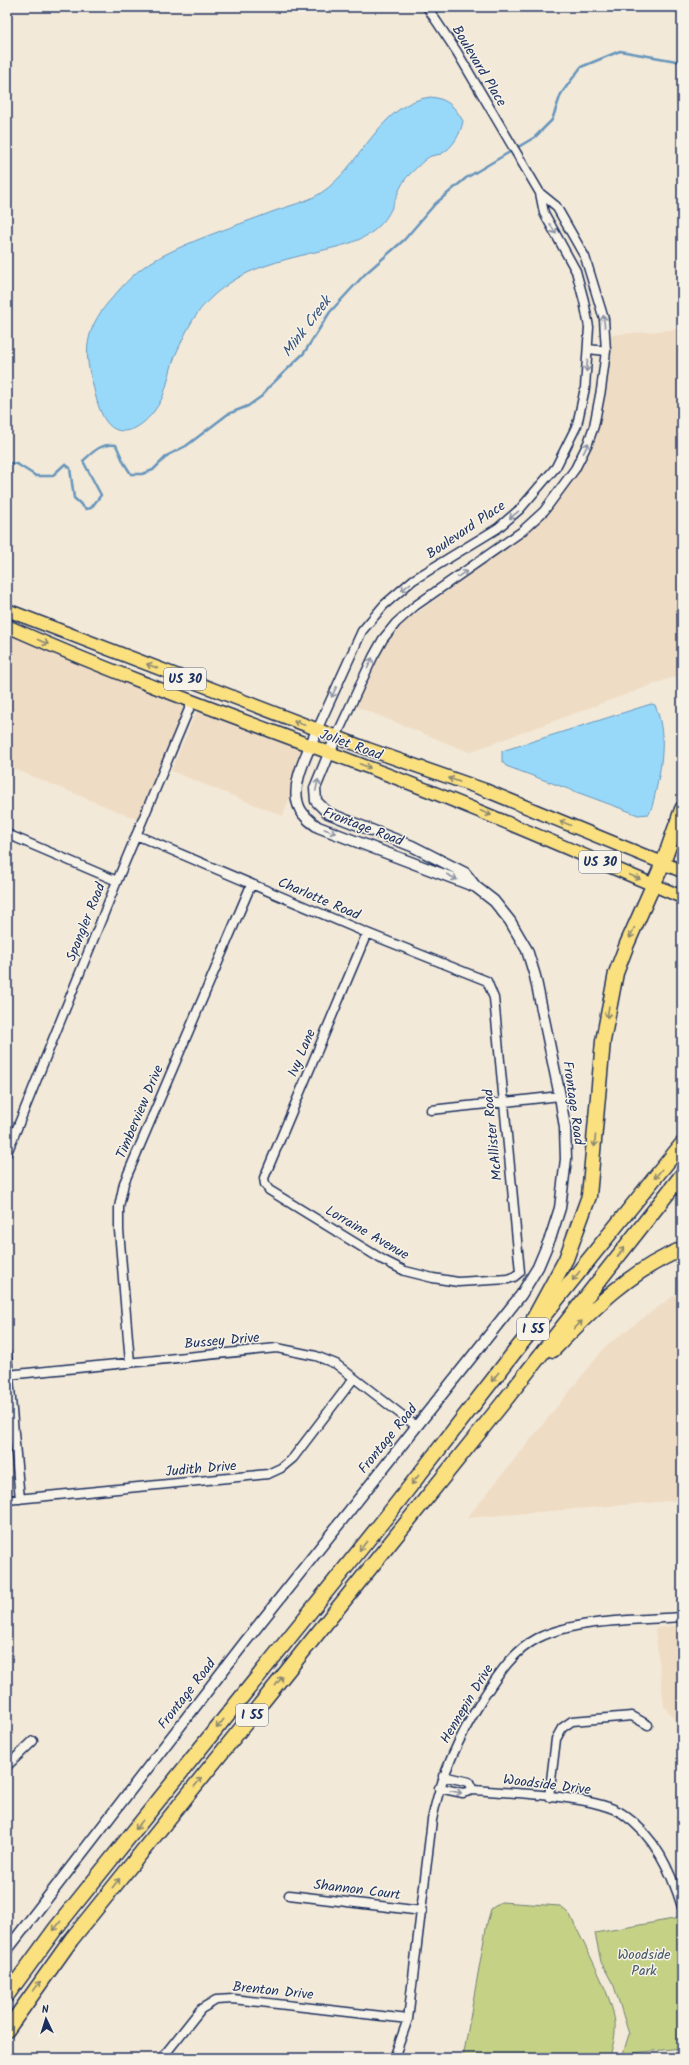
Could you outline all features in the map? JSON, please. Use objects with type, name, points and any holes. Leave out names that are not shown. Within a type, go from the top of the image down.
[{"type":"highway","points":[[516,1350],[566,1259],[588,1196],[603,1041],[616,973],[627,944],[663,863],[682,809]]},
{"type":"highway","name":"I 55","points":[[7,1995],[56,1928],[387,1516],[516,1350],[682,1144]]},
{"type":"highway","name":"I 55","points":[[7,2030],[71,1940],[502,1404],[682,1175]]},
{"type":"highway","points":[[502,1404],[600,1302],[638,1272],[660,1258],[682,1248]]},
{"type":"main road","name":"Joliet Road","points":[[7,610],[317,730],[485,790],[682,871]]},
{"type":"main road","name":"Joliet Road","points":[[7,626],[68,654],[477,809],[682,897]]},
{"type":"street","name":"Boulevard Place","points":[[317,730],[362,631],[384,605],[413,580],[498,528],[520,509],[556,467],[577,425],[585,388],[589,327],[576,271],[544,213],[540,193],[457,52],[427,7]]},
{"type":"street","points":[[336,737],[372,657],[383,639],[396,623],[415,606],[521,532],[544,511],[566,482],[588,443],[594,426],[606,351],[604,319],[585,257],[556,206],[540,193]]},
{"type":"street","points":[[588,349],[606,351]]},
{"type":"street","name":"Spangler Road","points":[[7,1153],[117,881],[192,702]]},
{"type":"street","name":"Frontage Road","points":[[317,730],[297,785],[300,809],[308,819],[318,827],[476,887]]},
{"type":"street","name":"Frontage Road","points":[[7,1950],[245,1642],[521,1295],[538,1267],[551,1236],[560,1208],[566,1159],[565,1128],[560,1096],[535,976],[527,950],[504,913],[494,901],[476,887],[466,873],[412,846],[328,813],[316,801],[315,788],[328,753],[336,737]]},
{"type":"street","points":[[7,834],[117,881]]},
{"type":"street","name":"Charlotte Road","points":[[136,835],[366,933],[487,981],[491,987]]},
{"type":"street","name":"Timberview Drive","points":[[130,1363],[119,1230],[119,1208],[124,1183],[251,885]]},
{"type":"street","name":"Ivy Lane","points":[[264,1184],[264,1178],[366,933]]},
{"type":"street","name":"McAllister Road","points":[[491,987],[494,998],[502,1102],[520,1272],[514,1277]]},
{"type":"street","points":[[431,1110],[560,1096]]},
{"type":"street","name":"Lorraine Avenue","points":[[264,1184],[268,1190],[383,1260],[405,1271],[458,1282],[483,1282],[514,1277]]},
{"type":"street","name":"Bussey Drive","points":[[8,1374],[277,1348],[316,1356],[336,1364],[416,1426]]},
{"type":"street","points":[[7,1355],[20,1499]]},
{"type":"street","name":"Judith Drive","points":[[7,1500],[268,1474],[281,1468],[293,1458],[354,1378]]},
{"type":"street","name":"Hennepin Drive","points":[[394,2058],[408,2019],[432,1820],[439,1788],[461,1734],[499,1673],[518,1652],[538,1638],[562,1630],[588,1624],[682,1617]]},
{"type":"street","points":[[549,1797],[556,1739],[562,1728],[572,1721],[632,1716],[648,1725]]},
{"type":"street","points":[[7,1766],[33,1741]]},
{"type":"street","points":[[443,1776],[469,1782],[473,1790]]},
{"type":"street","name":"Woodside Drive","points":[[439,1788],[463,1794],[473,1790],[583,1801],[603,1805],[622,1814],[640,1829],[660,1853],[673,1877],[682,1907]]},
{"type":"street","name":"Shannon Court","points":[[289,1894],[422,1911]]},
{"type":"street","name":"Brenton Drive","points":[[162,2058],[202,2009],[216,2000],[233,1999],[408,2019]]},
{"type":"shaded area","points":[[682,329],[682,674],[469,752],[355,706],[383,646],[407,620],[519,539],[580,469],[597,432],[606,386],[609,335]]},
{"type":"shaded area","points":[[7,621],[190,693],[139,820],[7,766]]},
{"type":"shaded area","points":[[201,701],[309,745],[283,816],[171,771]]},
{"type":"shaded area","points":[[682,1295],[682,1500],[467,1518],[607,1345],[673,1296]]},
{"type":"shaded area","points":[[682,1625],[682,1729],[664,1706],[655,1628]]},
{"type":"green space","points":[[501,1902],[560,1906],[570,1915],[603,1983],[613,2011],[615,2032],[610,2056],[606,2058],[463,2058],[487,1923],[491,1909]]},
{"type":"green space","name":"Woodside Park","points":[[679,1918],[682,1936],[682,2048],[623,2054],[629,2034],[614,1986],[601,1962],[595,1933]]},
{"type":"water","points":[[431,97],[450,104],[463,121],[456,140],[441,154],[428,157],[407,178],[400,188],[386,218],[378,227],[369,234],[348,244],[258,268],[219,290],[204,306],[188,329],[175,356],[163,396],[156,409],[145,421],[132,429],[124,431],[111,427],[106,422],[97,402],[89,370],[89,340],[91,331],[100,313],[126,282],[148,264],[178,248],[225,229],[304,201],[321,193],[335,182],[348,168],[384,123],[398,110],[413,101]]},
{"type":"water","points":[[651,704],[655,705],[662,730],[662,756],[658,782],[649,814],[638,815],[506,766],[502,761],[502,751]]},
{"type":"waterway","name":"Mink Creek","points":[[7,463],[17,464],[36,476],[52,476],[65,464],[70,468],[74,498],[86,509],[91,508],[101,495],[83,461],[98,448],[106,445],[116,445],[131,474],[142,474],[153,470],[168,455],[186,446],[228,414],[248,406],[262,396],[268,388],[304,353],[330,312],[365,274],[404,240],[435,204],[466,178],[535,137],[552,120],[561,94],[581,67],[620,51],[682,62]]}]
